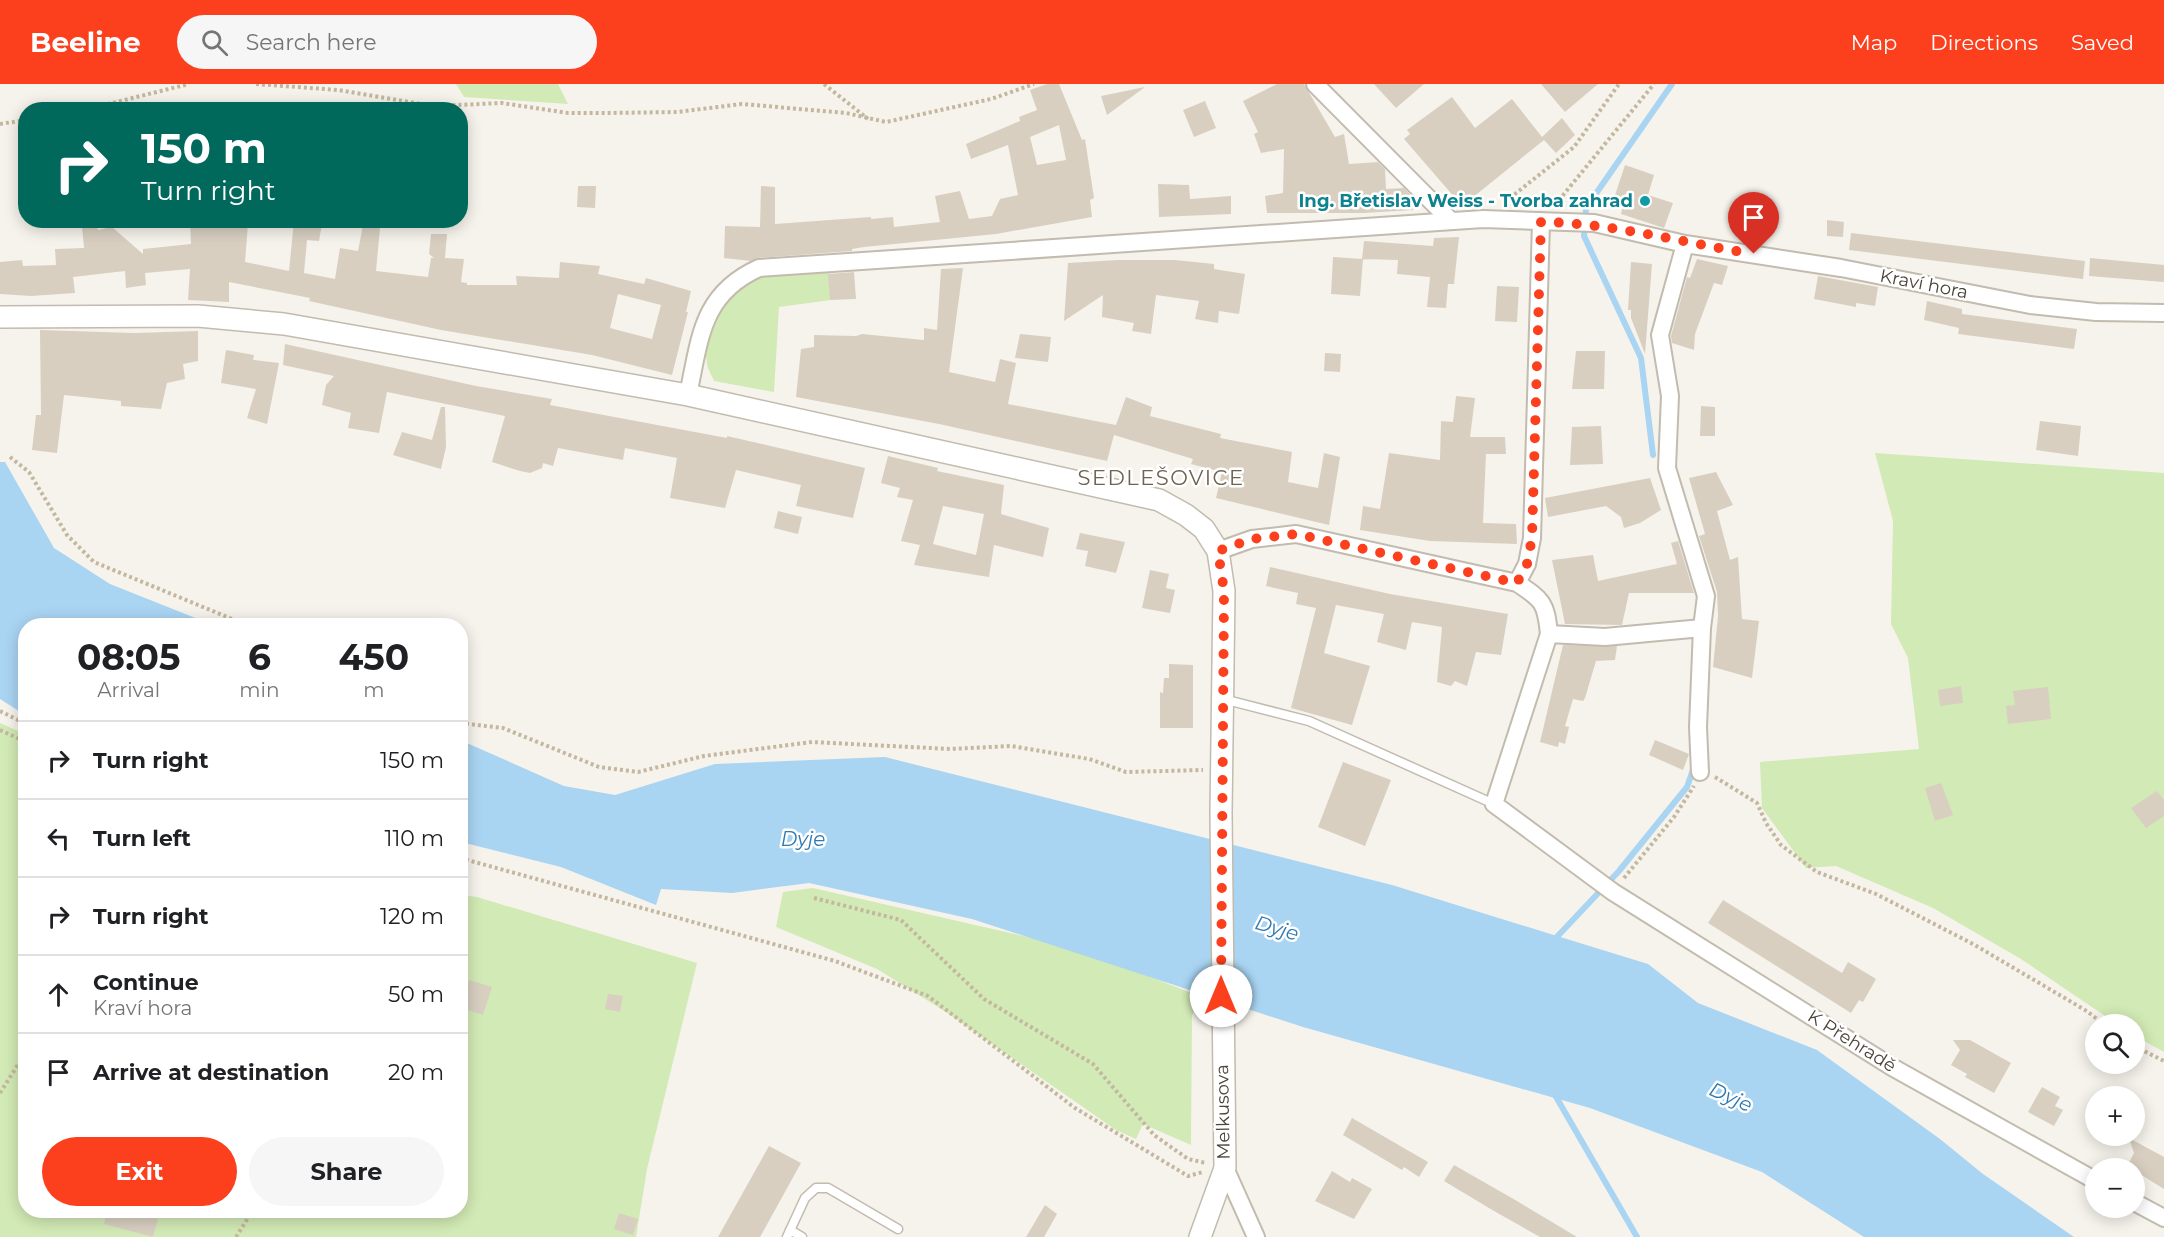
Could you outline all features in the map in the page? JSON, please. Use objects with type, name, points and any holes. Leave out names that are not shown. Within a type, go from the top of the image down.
[{"type":"street","points":[[1315,84],[1450,221]]},
{"type":"street","name":"Kraví hora","points":[[688,395],[703,323],[715,301],[728,285],[759,268],[1483,219],[1585,223],[1685,244],[1841,268],[2030,305],[2097,312],[2164,313]]},
{"type":"street","points":[[1517,583],[1527,564],[1532,538],[1541,222]]},
{"type":"street","points":[[1685,244],[1660,335],[1670,396],[1667,468],[1706,596],[1702,628],[1698,727],[1700,767]]},
{"type":"street","points":[[0,317],[198,316],[284,324],[688,395],[1159,500],[1186,514],[1204,529],[1218,551],[1252,539],[1296,534],[1517,583],[1534,595],[1546,609],[1549,634],[1494,804]]},
{"type":"street","name":"Melkusova","points":[[1200,1237],[1225,1168],[1221,813],[1224,591],[1218,551]]},
{"type":"street","points":[[1549,634],[1605,637],[1702,628]]},
{"type":"street","name":"K Přehradě","points":[[1494,804],[1607,888],[1892,1067],[2085,1175]]},
{"type":"street","points":[[1225,1168],[1256,1237]]},
{"type":"street","points":[[2145,1208],[2164,1218]]},
{"type":"lane","points":[[1222,699],[1309,721],[1494,804]]},
{"type":"lane","points":[[802,1237],[788,1234],[805,1198],[816,1188],[828,1188],[898,1229]]},
{"type":"path","points":[[116,102],[189,84]]},
{"type":"path","points":[[256,84],[339,90],[410,102]]},
{"type":"path","points":[[824,84],[871,121]]},
{"type":"path","points":[[468,104],[502,103],[568,113],[606,113],[677,112],[742,104],[846,113],[871,121],[886,122],[991,99],[1034,84]]},
{"type":"path","points":[[1483,219],[1574,147],[1619,84]]},
{"type":"path","points":[[1541,222],[1654,84]]},
{"type":"path","points":[[0,124],[18,121]]},
{"type":"path","points":[[10,457],[29,472],[67,535],[94,562],[230,618]]},
{"type":"path","points":[[0,711],[18,720]]},
{"type":"path","points":[[468,724],[502,728],[599,767],[638,772],[704,756],[812,742],[950,748],[1011,746],[1089,759],[1126,772],[1221,768]]},
{"type":"path","points":[[0,730],[18,738]]},
{"type":"path","points":[[1607,888],[1691,794],[1700,767],[1757,803],[1780,845],[1817,872],[1876,894],[1973,944],[2090,1014]]},
{"type":"path","points":[[468,860],[835,961],[928,996],[1075,1108],[1188,1176],[1225,1168]]},
{"type":"path","points":[[814,898],[901,920],[984,999],[1093,1064],[1154,1135],[1188,1159],[1225,1168]]},
{"type":"path","points":[[2145,1052],[2164,1061]]},
{"type":"path","points":[[0,1093],[18,1065]]},
{"type":"path","points":[[236,1237],[248,1218]]},
{"type":"green space","points":[[456,84],[558,84],[568,104],[464,97]]},
{"type":"green space","points":[[829,271],[831,300],[779,307],[774,392],[714,381],[707,364],[707,336],[717,310],[736,289],[747,281],[768,274]]},
{"type":"green space","points":[[1875,453],[2164,473],[2164,1052],[2145,1042],[2145,1014],[2102,1014],[2021,959],[1933,908],[1836,866],[1806,868],[1762,808],[1760,762],[1919,749],[1908,658],[1891,624],[1893,521]]},
{"type":"green space","points":[[0,723],[18,731],[18,1218],[468,1218],[468,896],[697,963],[647,1169],[636,1237],[0,1237]]},
{"type":"green space","points":[[813,888],[1076,948],[1212,1001],[1199,1004],[1192,1015],[1191,1145],[1143,1124],[1136,1139],[1116,1130],[949,1014],[877,969],[776,927],[783,892]]},
{"type":"water","points":[[0,462],[5,462],[54,548],[110,584],[195,618],[18,618],[18,711],[0,699]]},
{"type":"water","name":"Dyje","points":[[468,744],[564,786],[615,795],[715,764],[885,757],[1392,885],[1648,964],[1698,1003],[1817,1050],[1940,1139],[1983,1174],[2074,1237],[1864,1237],[1762,1172],[1590,1108],[1303,1027],[972,919],[809,883],[732,893],[661,889],[656,905],[561,867],[468,844]]},
{"type":"building","points":[[1047,84],[1059,84],[1082,140],[1085,139],[1094,198],[1090,200],[1092,217],[996,234],[864,247],[852,249],[852,251],[758,258],[751,261],[724,258],[725,226],[760,227],[761,186],[775,187],[775,224],[871,217],[871,219],[893,217],[894,227],[940,222],[935,196],[960,191],[969,219],[992,216],[1000,199],[1018,195],[1008,145],[971,159],[966,144],[1020,121],[1019,117],[1037,110],[1030,90]],"holes":[[[1059,125],[1066,160],[1037,165],[1030,137]]]},
{"type":"building","points":[[1277,84],[1304,84],[1335,137],[1344,134],[1349,164],[1378,162],[1385,169],[1386,189],[1404,188],[1412,197],[1413,210],[1364,213],[1267,213],[1265,196],[1283,193],[1284,149],[1261,153],[1254,134],[1258,132],[1243,101]]},
{"type":"building","points":[[1374,84],[1424,84],[1396,108]]},
{"type":"building","points":[[1541,84],[1598,84],[1565,112]]},
{"type":"building","points":[[1145,87],[1107,115],[1101,96]]},
{"type":"building","points":[[1452,97],[1475,128],[1512,99],[1542,137],[1562,118],[1575,135],[1556,153],[1544,140],[1462,206],[1404,139],[1410,134],[1407,130]]},
{"type":"building","points":[[1205,101],[1216,128],[1194,137],[1183,110]]},
{"type":"building","name":"Ing. Břetislav Weiss - Tvorba zahrad","points":[[1625,165],[1654,175],[1648,195],[1673,203],[1664,228],[1621,214],[1625,198],[1615,195]]},
{"type":"building","points":[[1158,184],[1189,185],[1190,199],[1231,196],[1231,214],[1159,217]]},
{"type":"building","points":[[578,186],[596,186],[595,208],[577,207]]},
{"type":"building","points":[[1827,220],[1844,222],[1843,237],[1827,236]]},
{"type":"building","points":[[82,228],[97,228],[98,230],[113,228],[143,254],[143,249],[191,244],[190,228],[248,228],[245,262],[289,271],[293,228],[321,228],[319,241],[307,240],[304,273],[335,279],[340,248],[358,251],[362,228],[380,228],[376,271],[428,277],[431,258],[434,258],[429,254],[431,234],[447,234],[445,258],[464,259],[461,282],[467,285],[517,285],[516,276],[559,278],[560,262],[600,266],[598,274],[644,284],[646,278],[691,291],[672,375],[592,355],[441,330],[309,301],[310,298],[229,282],[229,302],[188,300],[190,269],[145,273],[146,285],[126,288],[125,271],[73,277],[75,293],[31,296],[0,294],[0,262],[22,260],[23,266],[56,265],[55,249],[84,248]],"holes":[[[618,294],[661,305],[652,339],[610,328]]]},
{"type":"building","points":[[1851,233],[2085,261],[2083,279],[1849,250]]},
{"type":"building","points":[[1459,237],[1454,284],[1448,284],[1446,308],[1427,307],[1430,277],[1397,274],[1398,260],[1362,259],[1364,241],[1433,246],[1434,238]]},
{"type":"building","points":[[1333,257],[1363,259],[1360,296],[1331,294]]},
{"type":"building","points":[[2090,258],[2164,265],[2164,282],[2089,276]]},
{"type":"building","points":[[1697,259],[1728,266],[1722,285],[1714,283],[1695,334],[1694,350],[1672,343],[1671,336],[1687,277],[1690,278]]},
{"type":"building","points":[[1175,260],[1214,264],[1214,269],[1245,274],[1239,314],[1219,311],[1218,323],[1195,319],[1199,301],[1156,295],[1151,334],[1132,331],[1134,323],[1102,317],[1103,295],[1064,321],[1068,263]]},
{"type":"building","points":[[1631,262],[1652,264],[1645,354],[1631,318],[1631,310],[1628,310]]},
{"type":"building","points":[[963,268],[949,372],[995,382],[1000,359],[1016,363],[1008,404],[1116,425],[1126,397],[1152,407],[1150,416],[1221,434],[1220,438],[1292,452],[1288,482],[1318,488],[1324,453],[1340,457],[1329,525],[1216,498],[1222,472],[1191,464],[1193,459],[1114,435],[1107,461],[939,424],[796,397],[801,349],[814,347],[814,335],[856,336],[862,334],[924,340],[924,328],[937,330],[941,269]]},
{"type":"building","points":[[854,272],[856,299],[830,300],[828,274]]},
{"type":"building","points":[[1818,276],[1878,287],[1875,306],[1856,303],[1856,307],[1814,299]]},
{"type":"building","points":[[1497,286],[1519,287],[1517,322],[1495,321]]},
{"type":"building","points":[[1927,301],[1962,309],[1962,314],[2077,329],[2074,349],[1958,334],[1959,328],[1924,320]]},
{"type":"building","points":[[40,330],[134,333],[198,331],[198,361],[183,364],[185,379],[167,383],[161,409],[121,406],[121,401],[64,395],[57,453],[32,450],[36,415],[41,415]]},
{"type":"building","points":[[1020,334],[1051,337],[1048,362],[1015,358]]},
{"type":"building","points":[[285,344],[476,386],[552,399],[550,405],[727,438],[727,436],[865,468],[853,518],[796,506],[801,485],[736,470],[725,508],[670,498],[677,458],[625,448],[623,460],[558,448],[553,466],[543,463],[542,468],[530,473],[520,471],[492,462],[505,416],[387,392],[379,433],[348,428],[351,413],[322,405],[326,385],[334,376],[283,365]]},
{"type":"building","points":[[226,350],[254,355],[253,360],[279,363],[267,424],[247,418],[256,389],[221,383]]},
{"type":"building","points":[[1576,351],[1605,351],[1604,389],[1572,389]]},
{"type":"building","points":[[1325,353],[1341,354],[1340,372],[1324,371]]},
{"type":"building","points":[[1456,396],[1475,398],[1470,437],[1505,437],[1506,454],[1486,454],[1483,523],[1516,524],[1517,544],[1430,541],[1360,530],[1363,506],[1380,509],[1389,453],[1440,460],[1441,421],[1453,422]]},
{"type":"building","points":[[1701,406],[1715,407],[1715,436],[1700,436]]},
{"type":"building","points":[[441,407],[445,407],[446,447],[441,469],[393,455],[402,432],[432,440]]},
{"type":"building","points":[[2040,421],[2081,426],[2078,456],[2036,450]]},
{"type":"building","points":[[1601,426],[1603,464],[1570,465],[1572,427]]},
{"type":"building","points":[[888,456],[938,468],[937,471],[1004,485],[1001,514],[1049,528],[1043,557],[994,545],[989,577],[914,565],[920,545],[901,541],[913,500],[897,497],[900,488],[881,483]],"holes":[[[943,506],[984,514],[976,555],[933,544]]]},
{"type":"building","points":[[1716,472],[1733,505],[1717,511],[1730,560],[1738,557],[1742,619],[1759,621],[1752,678],[1713,667],[1718,616],[1717,592],[1699,536],[1705,534],[1689,478]]},
{"type":"building","points":[[1650,478],[1661,510],[1640,523],[1624,528],[1621,517],[1606,506],[1548,517],[1545,498]]},
{"type":"building","points":[[778,511],[802,517],[798,534],[774,528]]},
{"type":"building","points":[[1080,533],[1125,542],[1116,573],[1085,566],[1088,551],[1076,549]]},
{"type":"building","points":[[1678,541],[1694,593],[1629,593],[1622,625],[1565,624],[1552,560],[1593,555],[1598,581],[1677,564],[1671,543]]},
{"type":"building","points":[[1270,567],[1390,594],[1508,614],[1501,655],[1476,652],[1467,686],[1455,681],[1451,686],[1437,682],[1442,627],[1412,622],[1406,650],[1377,642],[1384,614],[1336,605],[1324,653],[1370,666],[1352,725],[1291,708],[1316,608],[1296,604],[1298,593],[1266,586]]},
{"type":"building","points":[[1150,570],[1169,574],[1166,588],[1175,590],[1170,613],[1142,608]]},
{"type":"building","points":[[1563,645],[1617,646],[1615,660],[1596,661],[1583,701],[1573,699],[1565,726],[1569,727],[1565,744],[1559,742],[1558,747],[1540,742]]},
{"type":"building","points":[[1169,664],[1193,665],[1193,728],[1160,728],[1160,692],[1163,693],[1164,678],[1169,678]]},
{"type":"building","points":[[1961,686],[1963,703],[1940,706],[1938,690]]},
{"type":"building","points":[[2048,687],[2051,719],[2008,724],[2006,706],[2015,705],[2013,691]]},
{"type":"building","points":[[1655,740],[1689,754],[1683,770],[1649,755]]},
{"type":"building","points":[[1343,762],[1391,780],[1365,846],[1318,827]]},
{"type":"building","points":[[1941,783],[1953,815],[1935,821],[1925,788]]},
{"type":"building","points":[[2157,791],[2164,800],[2164,816],[2146,828],[2131,808]]},
{"type":"building","points":[[1723,900],[1842,973],[1848,962],[1876,979],[1863,1002],[1859,1000],[1851,1013],[1708,923]]},
{"type":"building","points":[[469,980],[492,987],[483,1015],[468,1010]]},
{"type":"building","points":[[608,994],[623,996],[620,1012],[605,1009]]},
{"type":"building","points":[[1953,1040],[1970,1040],[2011,1063],[1994,1093],[1965,1077],[1967,1074],[1951,1065],[1960,1050]]},
{"type":"building","points":[[2042,1087],[2060,1097],[2055,1106],[2063,1110],[2054,1126],[2028,1112]]},
{"type":"building","points":[[1352,1118],[1428,1162],[1419,1177],[1404,1167],[1402,1170],[1343,1135]]},
{"type":"building","points":[[769,1146],[801,1163],[760,1237],[718,1237]]},
{"type":"building","points":[[2132,1146],[2144,1146],[2164,1157],[2164,1189],[2145,1177],[2145,1158],[2131,1158],[2134,1153]]},
{"type":"building","points":[[1454,1165],[1577,1237],[1540,1237],[1494,1211],[1444,1181]]},
{"type":"building","points":[[1332,1171],[1350,1182],[1352,1178],[1372,1189],[1354,1219],[1315,1201]]},
{"type":"building","points":[[1045,1205],[1057,1214],[1044,1237],[1026,1237]]},
{"type":"building","points":[[619,1213],[638,1219],[633,1235],[614,1229]]},
{"type":"building","points":[[105,1218],[158,1219],[153,1237],[104,1224]]},
{"type":"waterway","points":[[1653,455],[1641,358],[1584,236],[1586,208],[1672,84]]},
{"type":"waterway","points":[[1554,940],[1619,871],[1687,787],[1694,767]]},
{"type":"waterway","points":[[1555,1095],[1637,1237]]},
{"type":"place","name":"Ing. Břetislav Weiss - Tvorba zahrad","points":[[1645,201]]},
{"type":"district","name":"SEDLEŠOVICE","points":[[1161,477]]},
{"type":"route","points":[[1221,996],[1224,591],[1218,551],[1252,539],[1296,534],[1517,583],[1527,564],[1532,538],[1541,222],[1594,224],[1685,244],[1754,254]]}]
